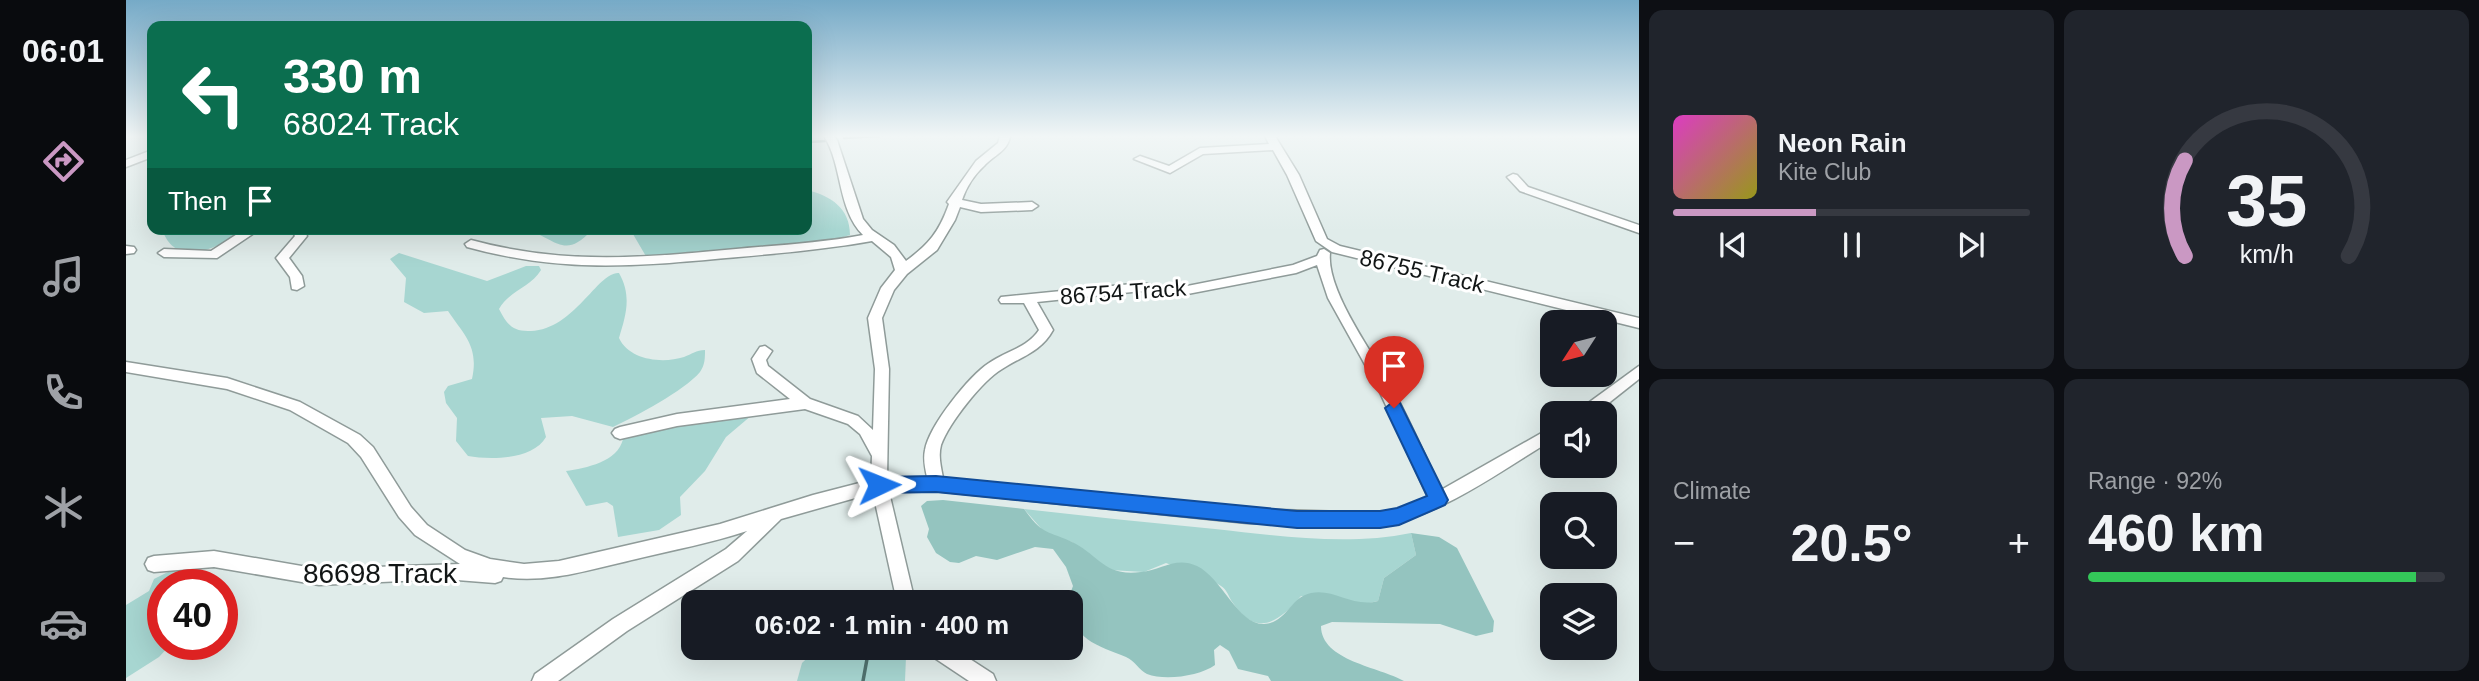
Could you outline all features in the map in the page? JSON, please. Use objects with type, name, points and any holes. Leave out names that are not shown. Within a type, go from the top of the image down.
[{"type":"street","points":[[840,168],[858,221],[895,253],[902,271]]},
{"type":"street","points":[[903,590],[879,485],[882,369],[875,318],[881,299],[902,271],[933,247],[949,220],[953,202],[975,168]]},
{"type":"street","name":"86755 Track","points":[[1286,168],[1325,252],[1360,257],[1639,323]]},
{"type":"street","points":[[1513,177],[1524,190],[1639,229]]},
{"type":"street","points":[[953,202],[981,208],[1032,206]]},
{"type":"street","points":[[164,253],[213,255],[245,235]]},
{"type":"street","points":[[297,286],[293,272],[285,266],[282,258],[301,235]]},
{"type":"street","points":[[471,244],[503,254],[615,265],[807,249],[874,237]]},
{"type":"street","points":[[1325,252],[1341,310],[1383,384],[1438,500]]},
{"type":"street","name":"86754 Track","points":[[1006,300],[1142,287],[1172,293],[1296,269],[1325,252]]},
{"type":"street","points":[[936,484],[933,447],[946,424],[983,375],[1043,338],[1046,330],[1029,299]]},
{"type":"street","points":[[765,351],[759,359],[762,369],[805,403],[853,419],[865,430],[878,453]]},
{"type":"street","points":[[126,367],[227,384],[295,406],[354,439],[368,452],[405,512],[421,530],[459,556],[482,566],[524,572],[559,569],[682,542],[879,485],[936,484],[1297,519],[1380,520],[1399,516],[1438,500],[1540,440]]},
{"type":"street","points":[[1600,401],[1639,371]]},
{"type":"street","points":[[620,433],[677,419],[805,403]]},
{"type":"street","points":[[542,681],[599,639],[732,555],[778,514]]},
{"type":"street","name":"86698 Track","points":[[154,564],[214,559],[319,578],[421,572],[489,575],[524,572]]},
{"type":"street","points":[[955,660],[986,681]]},
{"type":"shaded area","points":[[812,192],[838,205],[847,217],[849,226],[850,235],[820,244],[647,258],[634,235],[812,235]]},
{"type":"shaded area","points":[[165,235],[236,235],[199,252],[177,249]]},
{"type":"shaded area","points":[[540,235],[586,235],[574,244],[560,244]]},
{"type":"shaded area","points":[[399,253],[487,281],[526,266],[539,266],[541,270],[537,276],[508,298],[499,309],[511,326],[525,331],[547,328],[560,321],[603,281],[619,273],[627,298],[619,338],[624,345],[638,356],[656,360],[675,359],[705,350],[703,367],[693,379],[672,395],[613,427],[572,416],[541,418],[546,437],[540,445],[531,450],[510,457],[468,456],[456,441],[457,418],[446,403],[444,392],[448,386],[472,379],[472,350],[448,311],[424,313],[404,302],[406,278],[390,259]]},
{"type":"shaded area","points":[[752,415],[726,437],[705,471],[680,497],[681,515],[659,530],[618,537],[613,506],[607,502],[586,506],[566,471],[592,466],[608,458],[620,447],[623,439],[676,424]]},
{"type":"shaded area","points":[[943,500],[1024,509],[1044,530],[1080,546],[1109,568],[1118,571],[1141,572],[1169,564],[1189,563],[1206,572],[1246,617],[1264,624],[1272,623],[1298,599],[1311,593],[1328,593],[1360,602],[1378,601],[1384,578],[1416,555],[1411,533],[1439,537],[1457,548],[1494,621],[1493,632],[1476,636],[1440,624],[1332,622],[1321,626],[1324,638],[1341,655],[1404,681],[1271,681],[1268,676],[1238,669],[1229,651],[1220,645],[1214,650],[1215,665],[1209,669],[1182,676],[1154,676],[1144,672],[1126,657],[1096,644],[1083,635],[1083,590],[1072,590],[1073,586],[1066,567],[1053,549],[1035,547],[997,560],[976,556],[959,563],[950,562],[936,553],[927,537],[929,529],[921,506],[927,501]]},
{"type":"shaded area","points":[[1024,509],[1313,538],[1363,539],[1411,533],[1416,555],[1384,578],[1378,601],[1365,604],[1301,596],[1277,619],[1260,623],[1251,621],[1242,614],[1225,589],[1215,582],[1166,563],[1144,572],[1110,570],[1072,542],[1046,534]]},
{"type":"shaded area","points":[[147,592],[147,660],[154,660],[126,678],[126,605]]},
{"type":"shaded area","points":[[805,660],[906,660],[905,681],[797,681]]},
{"type":"waterway","points":[[863,681],[867,660]]},
{"type":"route","points":[[879,485],[936,484],[1247,516],[1380,520],[1399,516],[1438,500],[1394,408]]}]
